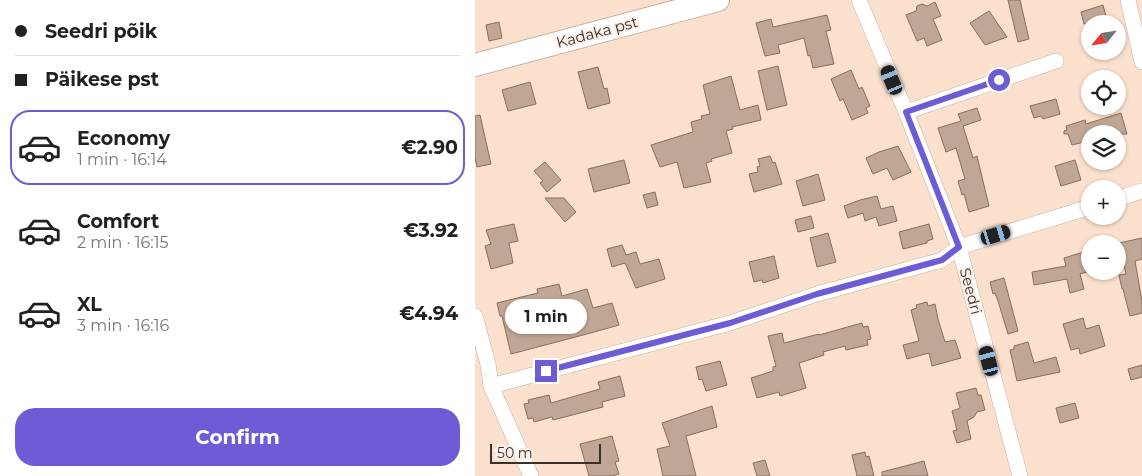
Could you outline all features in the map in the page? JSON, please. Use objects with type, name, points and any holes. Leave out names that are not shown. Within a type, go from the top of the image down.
[{"type":"main road","name":"Kadaka pst","points":[[475,65],[718,0]]},
{"type":"street","name":"Seedri","points":[[859,0],[906,112],[959,247],[1020,476]]},
{"type":"street","points":[[1128,0],[1142,62]]},
{"type":"street","points":[[906,112],[1056,61]]},
{"type":"street","points":[[1126,196],[1142,191]]},
{"type":"street","points":[[491,386],[730,323],[817,294],[942,260],[959,247],[1081,210]]},
{"type":"street","points":[[475,316],[481,366],[531,476]]},
{"type":"building","points":[[1008,0],[1020,0],[1029,39],[1018,42]]},
{"type":"building","points":[[935,2],[941,16],[933,19],[942,40],[927,46],[924,38],[917,41],[906,15],[916,11],[917,6],[922,4],[927,6]]},
{"type":"building","points":[[1103,5],[1106,15],[1082,15],[1081,12]]},
{"type":"building","points":[[989,11],[1007,37],[985,45],[970,23]]},
{"type":"building","points":[[827,15],[831,30],[826,31],[834,64],[813,68],[804,38],[778,45],[780,53],[765,56],[756,23],[771,19],[773,27]]},
{"type":"building","points":[[499,22],[502,38],[489,41],[486,25]]},
{"type":"building","points":[[778,66],[787,105],[767,110],[758,71]]},
{"type":"building","points":[[598,67],[604,89],[607,88],[610,103],[588,109],[578,72]]},
{"type":"building","points":[[851,70],[859,89],[862,87],[870,106],[866,108],[868,113],[852,120],[843,99],[840,101],[831,79]]},
{"type":"building","points":[[731,76],[740,110],[758,105],[761,120],[732,127],[733,129],[726,131],[732,153],[711,159],[712,161],[706,163],[711,182],[684,188],[677,162],[660,167],[651,145],[693,132],[691,122],[702,119],[701,116],[710,114],[703,85]]},
{"type":"building","points":[[530,82],[536,104],[508,111],[502,90]]},
{"type":"building","points":[[1056,99],[1060,114],[1043,119],[1041,116],[1034,118],[1030,106]]},
{"type":"building","points":[[977,108],[981,120],[963,126],[973,158],[977,156],[989,206],[969,212],[958,181],[965,179],[956,148],[946,152],[938,128],[961,121],[958,114]]},
{"type":"building","points":[[480,115],[491,164],[477,167],[475,157],[475,116]]},
{"type":"building","points":[[1115,115],[1122,115],[1124,125],[1081,125],[1081,143],[1072,145],[1068,134],[1064,134],[1064,131],[1067,130],[1066,126],[1085,120],[1086,124]]},
{"type":"building","points":[[898,146],[911,172],[893,180],[887,168],[873,174],[866,158]]},
{"type":"building","points":[[770,156],[773,163],[775,162],[782,184],[754,192],[749,174],[758,172],[757,167],[760,166],[758,159]]},
{"type":"building","points":[[624,160],[630,183],[594,192],[588,169]]},
{"type":"building","points":[[1075,160],[1081,180],[1061,186],[1055,166]]},
{"type":"building","points":[[545,162],[561,180],[547,192],[540,183],[543,181],[534,171]]},
{"type":"building","points":[[818,174],[825,200],[803,206],[796,181]]},
{"type":"building","points":[[655,192],[658,205],[647,208],[643,195]]},
{"type":"building","points":[[877,196],[881,209],[893,206],[897,221],[879,226],[876,217],[865,221],[863,213],[848,218],[844,206]]},
{"type":"building","points":[[545,198],[564,198],[576,212],[565,222]]},
{"type":"building","points":[[811,216],[814,228],[798,232],[795,220]]},
{"type":"building","points":[[514,224],[518,241],[509,243],[513,263],[491,269],[485,246],[491,244],[486,230]]},
{"type":"building","points":[[929,224],[933,239],[927,241],[927,243],[903,249],[899,232]]},
{"type":"building","points":[[828,233],[836,262],[817,267],[810,238]]},
{"type":"building","points":[[1142,238],[1142,259],[1135,261],[1142,301],[1142,313],[1130,316],[1120,280],[1126,280],[1126,241]]},
{"type":"building","points":[[622,245],[626,255],[636,252],[640,264],[659,259],[665,279],[636,288],[625,263],[612,267],[607,249]]},
{"type":"building","points":[[1081,253],[1080,274],[1084,289],[1070,293],[1067,279],[1034,285],[1032,272],[1066,266],[1064,258]]},
{"type":"building","points":[[774,256],[779,278],[763,283],[762,280],[754,282],[749,262]]},
{"type":"building","points":[[1004,278],[1018,331],[1008,334],[990,282]]},
{"type":"building","points":[[559,284],[562,296],[587,289],[593,308],[612,303],[619,325],[511,354],[497,303],[538,293],[537,289]]},
{"type":"building","points":[[927,302],[928,306],[935,304],[945,342],[955,340],[961,358],[932,366],[929,353],[907,359],[903,345],[919,341],[911,310],[917,308],[916,305]]},
{"type":"building","points":[[1083,318],[1086,329],[1099,325],[1105,346],[1080,354],[1079,348],[1071,350],[1063,324]]},
{"type":"building","points":[[862,323],[863,327],[868,326],[871,339],[867,340],[868,345],[846,350],[845,346],[823,352],[824,355],[799,363],[806,388],[780,396],[779,392],[757,398],[751,378],[773,371],[773,367],[776,366],[768,336],[782,333],[784,343]]},
{"type":"building","points":[[1028,342],[1034,363],[1056,357],[1060,372],[1017,381],[1010,350],[1014,349],[1014,346]]},
{"type":"building","points":[[720,361],[727,385],[706,391],[702,379],[699,380],[696,367]]},
{"type":"building","points":[[1142,365],[1142,377],[1131,380],[1128,369]]},
{"type":"building","points":[[620,376],[625,396],[602,402],[603,407],[553,420],[552,417],[534,422],[533,418],[528,419],[524,404],[529,403],[528,400],[549,395],[551,403],[600,389],[598,382]]},
{"type":"building","points":[[976,388],[978,395],[981,395],[985,410],[977,412],[974,417],[967,421],[971,439],[957,443],[953,431],[957,430],[952,411],[960,408],[956,393]]},
{"type":"building","points":[[1075,403],[1079,418],[1060,423],[1056,408]]},
{"type":"building","points":[[712,406],[717,427],[686,436],[696,476],[663,476],[657,449],[670,446],[662,423]]},
{"type":"building","points":[[612,436],[619,461],[615,462],[619,474],[612,476],[589,476],[580,444]]},
{"type":"building","points":[[865,452],[866,457],[869,456],[874,476],[857,476],[852,455]]},
{"type":"building","points":[[765,460],[770,476],[757,476],[753,463]]},
{"type":"building","points":[[924,461],[928,476],[882,476],[882,472]]},
{"type":"route","points":[[546,371],[730,323],[817,294],[942,260],[959,247],[906,112],[999,80]]}]
